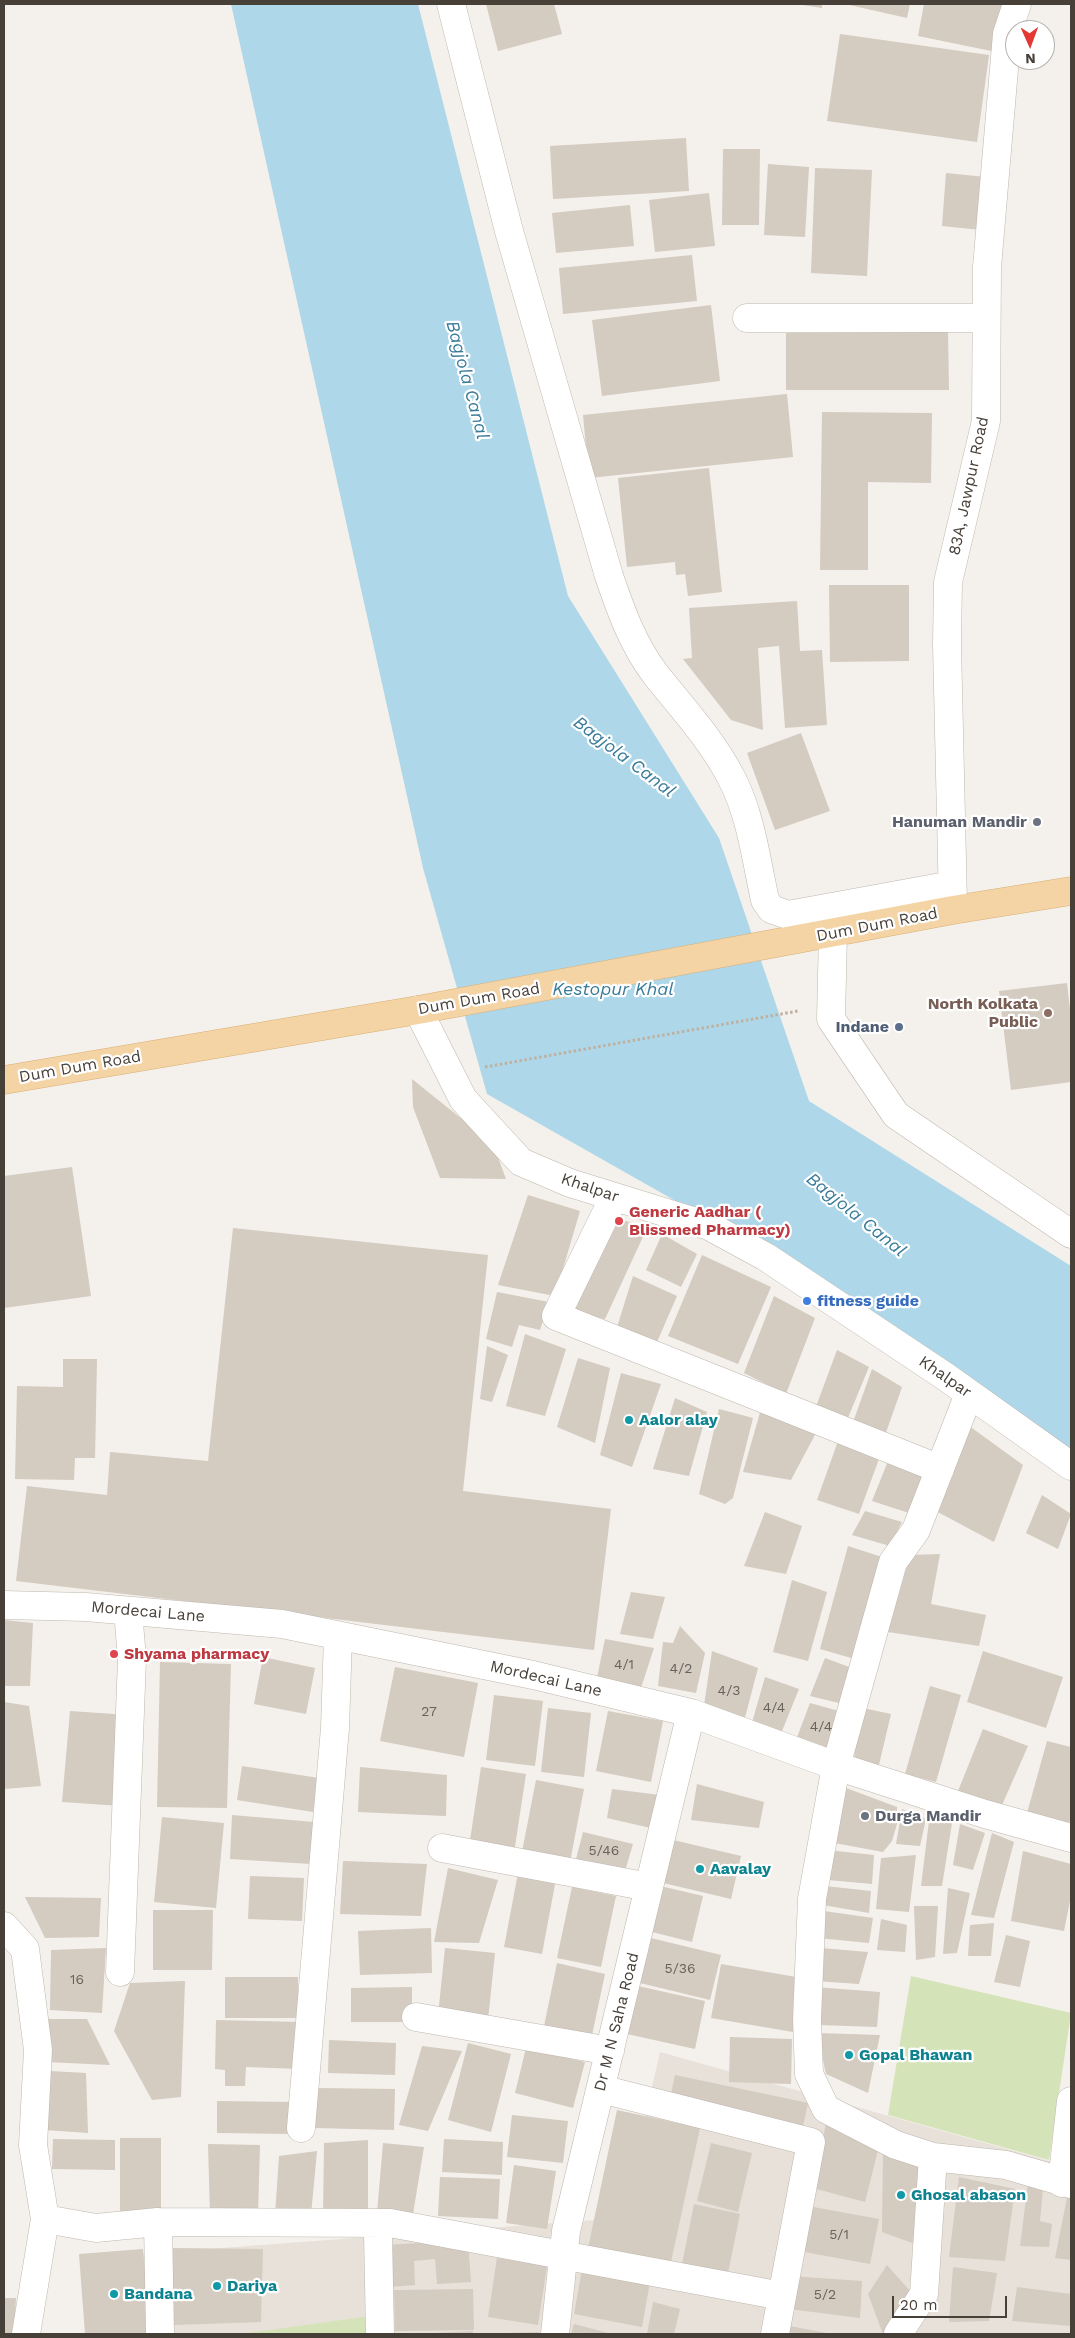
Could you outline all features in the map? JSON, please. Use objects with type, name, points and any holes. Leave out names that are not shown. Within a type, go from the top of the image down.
[{"type":"main road","name":"Dum Dum Road","points":[[4,1080],[418,1010],[803,940],[833,934],[953,898],[1071,891]]},
{"type":"street","points":[[451,4],[509,231],[609,576],[627,629],[656,674],[712,744],[733,780],[746,814],[765,900],[771,909],[788,915],[953,898]]},
{"type":"street","name":"83A, Jawpur Road","points":[[953,898],[948,582],[986,421],[987,267],[1006,34],[1017,4]]},
{"type":"street","points":[[747,318],[986,318]]},
{"type":"street","points":[[833,934],[831,1019],[896,1115],[1071,1234]]},
{"type":"street","name":"Khalpar","points":[[418,1010],[463,1099],[521,1162],[570,1183],[709,1226],[766,1257],[969,1394],[1071,1466]]},
{"type":"street","points":[[614,1197],[556,1316],[940,1469]]},
{"type":"street","points":[[969,1394],[916,1530],[893,1562],[836,1766],[812,1899],[807,2020],[809,2074],[826,2109],[896,2145],[933,2156],[1006,2165],[1067,2184],[1071,2101]]},
{"type":"street","name":"Mordecai Lane","points":[[4,1605],[86,1607],[282,1624],[533,1676],[691,1713],[836,1766],[985,1814],[1071,1838]]},
{"type":"street","points":[[120,1972],[132,1659],[128,1611]]},
{"type":"street","points":[[301,2128],[335,1728],[338,1636]]},
{"type":"street","name":"Dr M N Saha Road","points":[[555,2334],[566,2231],[691,1713]]},
{"type":"street","points":[[442,1848],[650,1887]]},
{"type":"street","points":[[4,1926],[25,1949],[38,2050],[33,2145],[45,2219],[26,2334]]},
{"type":"street","points":[[416,2017],[610,2051]]},
{"type":"street","points":[[601,2089],[811,2142],[775,2334]]},
{"type":"street","points":[[898,2334],[924,2294],[933,2156]]},
{"type":"street","points":[[45,2219],[96,2228],[158,2222],[390,2223],[782,2296]]},
{"type":"street","points":[[158,2222],[160,2334]]},
{"type":"street","points":[[373,2224],[378,2233],[380,2334]]},
{"type":"path","points":[[450,1074],[831,1005]]},
{"type":"shaded area","points":[[660,2052],[1071,2167],[1071,2334],[118,2334],[115,2256],[622,2218]]},
{"type":"green space","points":[[911,1976],[1071,2013],[1049,2160],[888,2115]]},
{"type":"green space","points":[[371,2316],[371,2334],[240,2334]]},
{"type":"water","name":"Kestopur Khal","points":[[231,4],[418,4],[568,596],[719,838],[809,1101],[1071,1266],[1071,1453],[755,1246],[487,1094],[423,868]]},
{"type":"building","points":[[486,4],[554,4],[562,34],[498,51]]},
{"type":"building","points":[[796,4],[822,4],[822,8]]},
{"type":"building","points":[[845,4],[910,4],[907,18]]},
{"type":"building","points":[[924,4],[1006,4],[996,52],[918,36]]},
{"type":"building","points":[[840,34],[989,55],[977,142],[827,121]]},
{"type":"building","points":[[686,138],[689,191],[553,199],[550,146]]},
{"type":"building","points":[[723,149],[760,149],[759,225],[722,225]]},
{"type":"building","points":[[768,164],[809,167],[805,237],[764,235]]},
{"type":"building","points":[[815,168],[872,170],[867,276],[811,273]]},
{"type":"building","points":[[946,173],[986,177],[981,230],[942,226]]},
{"type":"building","points":[[709,193],[715,246],[655,252],[649,200]]},
{"type":"building","points":[[630,205],[634,246],[556,253],[552,213]]},
{"type":"building","points":[[692,255],[697,301],[563,314],[559,268]]},
{"type":"building","points":[[711,305],[720,381],[602,396],[592,320]]},
{"type":"building","points":[[948,332],[949,390],[786,390],[786,333]]},
{"type":"building","points":[[787,394],[793,457],[589,478],[583,415]]},
{"type":"building","points":[[822,412],[932,413],[931,483],[868,482],[868,570],[820,570]]},
{"type":"building","points":[[709,468],[722,592],[688,596],[685,574],[676,575],[675,562],[627,567],[618,478]]},
{"type":"building","points":[[829,585],[909,585],[909,661],[830,662]]},
{"type":"building","points":[[797,601],[800,651],[822,650],[827,725],[785,728],[779,646],[758,648],[763,730],[731,720],[683,659],[692,658],[689,608]]},
{"type":"building","points":[[801,733],[830,811],[775,830],[747,753]]},
{"type":"building","points":[[1067,983],[1071,1018],[1071,1082],[1011,1090],[999,991]]},
{"type":"building","points":[[412,1079],[493,1144],[506,1179],[440,1178],[413,1107]]},
{"type":"building","points":[[72,1167],[91,1296],[4,1308],[4,1176]]},
{"type":"building","points":[[528,1195],[580,1211],[555,1296],[498,1285]]},
{"type":"building","points":[[611,1216],[647,1228],[605,1319],[574,1313]]},
{"type":"building","points":[[233,1228],[488,1255],[463,1491],[611,1509],[594,1650],[16,1581],[27,1486],[107,1495],[110,1452],[208,1461]]},
{"type":"building","points":[[662,1234],[697,1254],[681,1287],[646,1270]]},
{"type":"building","points":[[702,1255],[771,1287],[738,1364],[668,1336]]},
{"type":"building","points":[[633,1276],[677,1296],[657,1342],[617,1327]]},
{"type":"building","points":[[497,1292],[549,1302],[540,1330],[519,1325],[512,1347],[486,1339]]},
{"type":"building","points":[[774,1296],[815,1318],[786,1394],[744,1373]]},
{"type":"building","points":[[525,1334],[566,1349],[545,1416],[506,1406]]},
{"type":"building","points":[[487,1346],[508,1355],[492,1402],[480,1399]]},
{"type":"building","points":[[837,1350],[869,1367],[845,1425],[814,1412]]},
{"type":"building","points":[[578,1358],[610,1368],[595,1443],[557,1427]]},
{"type":"building","points":[[63,1359],[97,1359],[95,1458],[75,1458],[74,1480],[15,1479],[17,1386],[63,1387]]},
{"type":"building","points":[[872,1369],[902,1387],[883,1441],[851,1428]]},
{"type":"building","name":"Aalor alay","points":[[621,1373],[661,1384],[632,1467],[600,1455]]},
{"type":"building","points":[[675,1398],[707,1412],[689,1476],[653,1469]]},
{"type":"building","points":[[719,1409],[753,1418],[733,1498],[725,1504],[699,1494]]},
{"type":"building","points":[[761,1409],[817,1431],[791,1480],[743,1472]]},
{"type":"building","points":[[965,1423],[1023,1465],[994,1542],[934,1510]]},
{"type":"building","points":[[838,1441],[880,1456],[859,1514],[817,1500]]},
{"type":"building","points":[[888,1461],[923,1476],[912,1514],[872,1501]]},
{"type":"building","points":[[1042,1495],[1071,1514],[1058,1549],[1026,1533]]},
{"type":"building","points":[[865,1511],[902,1522],[890,1546],[852,1535]]},
{"type":"building","points":[[765,1512],[802,1526],[786,1574],[744,1566]]},
{"type":"building","points":[[848,1546],[888,1559],[858,1660],[820,1649]]},
{"type":"building","points":[[940,1554],[931,1604],[986,1615],[979,1646],[888,1632],[910,1555]]},
{"type":"building","points":[[792,1580],[827,1592],[808,1661],[773,1652]]},
{"type":"building","points":[[631,1592],[665,1597],[653,1639],[620,1634]]},
{"type":"building","points":[[4,1620],[33,1623],[30,1686],[4,1686]]},
{"type":"building","points":[[680,1626],[705,1653],[696,1693],[658,1686],[663,1642],[673,1643]]},
{"type":"building","points":[[605,1639],[654,1648],[640,1691],[596,1682]]},
{"type":"building","points":[[712,1651],[758,1668],[742,1729],[703,1713]]},
{"type":"building","points":[[983,1651],[1063,1677],[1046,1728],[967,1702]]},
{"type":"building","points":[[263,1657],[315,1668],[306,1714],[254,1704]]},
{"type":"building","points":[[825,1658],[857,1670],[847,1705],[810,1696]]},
{"type":"building","points":[[160,1662],[231,1664],[227,1808],[157,1807]]},
{"type":"building","points":[[395,1667],[478,1683],[464,1757],[380,1741]]},
{"type":"building","points":[[765,1677],[799,1689],[780,1736],[751,1726]]},
{"type":"building","points":[[930,1686],[961,1695],[936,1782],[905,1774]]},
{"type":"building","points":[[494,1695],[543,1701],[535,1766],[486,1760]]},
{"type":"building","points":[[4,1702],[29,1706],[41,1786],[4,1789]]},
{"type":"building","points":[[810,1703],[846,1713],[832,1753],[796,1740]]},
{"type":"building","points":[[858,1707],[891,1714],[878,1769],[854,1762]]},
{"type":"building","points":[[548,1708],[591,1713],[584,1777],[541,1772]]},
{"type":"building","points":[[70,1711],[128,1715],[121,1806],[62,1802]]},
{"type":"building","points":[[608,1711],[663,1721],[651,1782],[596,1771]]},
{"type":"building","points":[[983,1729],[1028,1746],[999,1812],[956,1796]]},
{"type":"building","points":[[1047,1741],[1071,1747],[1071,1815],[1069,1824],[1027,1813]]},
{"type":"building","points":[[242,1766],[319,1778],[313,1812],[237,1800]]},
{"type":"building","points":[[360,1767],[447,1775],[446,1816],[358,1812]]},
{"type":"building","points":[[481,1767],[526,1774],[514,1853],[469,1847]]},
{"type":"building","points":[[536,1780],[584,1789],[569,1867],[521,1857]]},
{"type":"building","points":[[697,1784],[764,1802],[759,1828],[691,1820]]},
{"type":"building","name":"Durga Mandir","points":[[838,1785],[897,1807],[897,1824],[892,1841],[883,1852],[829,1842]]},
{"type":"building","points":[[612,1789],[660,1795],[655,1829],[607,1818]]},
{"type":"building","points":[[902,1809],[926,1819],[920,1846],[896,1844]]},
{"type":"building","points":[[232,1815],[314,1822],[311,1864],[230,1859]]},
{"type":"building","points":[[162,1817],[224,1823],[216,1908],[154,1902]]},
{"type":"building","points":[[929,1821],[952,1823],[942,1886],[921,1886]]},
{"type":"building","points":[[960,1824],[985,1833],[973,1870],[953,1865]]},
{"type":"building","points":[[583,1832],[633,1844],[625,1871],[576,1859]]},
{"type":"building","points":[[992,1833],[1014,1842],[994,1918],[971,1915]]},
{"type":"building","name":"Aavalay","points":[[669,1839],[741,1856],[731,1899],[659,1882]]},
{"type":"building","points":[[827,1850],[874,1855],[872,1884],[828,1880]]},
{"type":"building","points":[[1023,1851],[1071,1864],[1071,1896],[1064,1931],[1011,1921]]},
{"type":"building","points":[[916,1855],[909,1912],[876,1909],[881,1858]]},
{"type":"building","points":[[343,1861],[427,1864],[421,1916],[340,1914]]},
{"type":"building","points":[[448,1868],[498,1880],[479,1943],[434,1942]]},
{"type":"building","points":[[518,1873],[556,1879],[542,1954],[504,1947]]},
{"type":"building","points":[[250,1876],[304,1878],[302,1921],[248,1919]]},
{"type":"building","points":[[656,1885],[703,1896],[692,1942],[644,1930]]},
{"type":"building","points":[[825,1886],[871,1891],[869,1913],[823,1905]]},
{"type":"building","points":[[572,1887],[616,1896],[601,1967],[557,1958]]},
{"type":"building","points":[[948,1888],[970,1893],[957,1953],[943,1954]]},
{"type":"building","points":[[25,1897],[101,1898],[99,1937],[45,1938]]},
{"type":"building","points":[[914,1906],[938,1906],[935,1957],[916,1960]]},
{"type":"building","points":[[153,1910],[213,1910],[212,1970],[153,1970]]},
{"type":"building","points":[[824,1911],[873,1918],[869,1943],[818,1938]]},
{"type":"building","points":[[881,1919],[907,1925],[905,1952],[877,1950]]},
{"type":"building","points":[[994,1923],[991,1956],[968,1956],[970,1925]]},
{"type":"building","points":[[431,1928],[432,1973],[360,1975],[358,1931]]},
{"type":"building","points":[[1006,1935],[1030,1941],[1020,1987],[994,1982]]},
{"type":"building","points":[[651,1938],[721,1955],[710,2000],[640,1983]]},
{"type":"building","points":[[106,1948],[102,2013],[50,2010],[51,1950]]},
{"type":"building","points":[[445,1948],[495,1953],[488,2020],[438,2015]]},
{"type":"building","points":[[821,1948],[868,1952],[859,1984],[815,1981]]},
{"type":"building","points":[[557,1963],[605,1974],[591,2040],[543,2031]]},
{"type":"building","points":[[721,1964],[802,1978],[793,2032],[711,2018]]},
{"type":"building","points":[[225,1977],[298,1977],[298,2018],[225,2018]]},
{"type":"building","points":[[185,1981],[181,2097],[152,2100],[114,2031],[130,1983]]},
{"type":"building","points":[[638,1986],[705,2001],[695,2049],[627,2034]]},
{"type":"building","points":[[412,1987],[412,2022],[351,2022],[351,1988]]},
{"type":"building","points":[[815,1987],[880,1992],[877,2027],[819,2025]]},
{"type":"building","points":[[47,2019],[87,2019],[110,2065],[46,2062]]},
{"type":"building","points":[[216,2020],[301,2022],[300,2069],[246,2067],[245,2086],[225,2086],[225,2070],[215,2069]]},
{"type":"building","name":"Gopal Bhawan","points":[[817,2033],[880,2035],[868,2093],[826,2074]]},
{"type":"building","points":[[730,2037],[792,2039],[791,2084],[729,2082]]},
{"type":"building","points":[[329,2040],[396,2043],[395,2075],[328,2073]]},
{"type":"building","points":[[468,2043],[511,2054],[491,2132],[448,2120]]},
{"type":"building","points":[[422,2046],[462,2051],[428,2131],[399,2125]]},
{"type":"building","points":[[526,2048],[585,2062],[573,2108],[515,2093]]},
{"type":"building","points":[[50,2071],[86,2073],[88,2133],[44,2130]]},
{"type":"building","points":[[675,2075],[808,2103],[802,2131],[669,2103]]},
{"type":"building","points":[[316,2088],[395,2089],[394,2130],[315,2128]]},
{"type":"building","points":[[217,2101],[293,2102],[293,2134],[217,2133]]},
{"type":"building","points":[[617,2110],[700,2128],[669,2271],[587,2253]]},
{"type":"building","points":[[512,2115],[568,2121],[563,2163],[507,2157]]},
{"type":"building","points":[[826,2123],[879,2146],[865,2202],[813,2188]]},
{"type":"building","points":[[120,2138],[161,2138],[161,2215],[120,2216]]},
{"type":"building","points":[[53,2139],[115,2140],[115,2170],[52,2169]]},
{"type":"building","points":[[444,2139],[503,2142],[502,2175],[442,2172]]},
{"type":"building","points":[[368,2140],[368,2215],[323,2216],[324,2143]]},
{"type":"building","points":[[383,2143],[424,2147],[413,2214],[377,2213]]},
{"type":"building","points":[[711,2143],[752,2153],[738,2212],[697,2201]]},
{"type":"building","points":[[208,2144],[260,2145],[258,2215],[210,2215]]},
{"type":"building","points":[[317,2151],[311,2215],[275,2215],[279,2156]]},
{"type":"building","name":"Ghosal abason","points":[[883,2151],[922,2159],[915,2244],[882,2232]]},
{"type":"building","points":[[514,2165],[556,2171],[547,2229],[506,2223]]},
{"type":"building","points":[[440,2177],[500,2179],[498,2219],[438,2216]]},
{"type":"building","points":[[959,2177],[1015,2189],[1005,2261],[949,2257]]},
{"type":"building","points":[[1028,2183],[1043,2188],[1040,2221],[1052,2224],[1049,2247],[1020,2246]]},
{"type":"building","points":[[1068,2193],[1071,2194],[1071,2260],[1055,2258]]},
{"type":"building","points":[[694,2204],[740,2214],[727,2278],[681,2269]]},
{"type":"building","points":[[808,2206],[879,2219],[870,2264],[799,2251]]},
{"type":"building","points":[[468,2240],[471,2282],[437,2284],[435,2259],[414,2261],[415,2285],[389,2287],[386,2245]]},
{"type":"building","name":"Dariya","points":[[172,2248],[263,2249],[261,2322],[173,2325]]},
{"type":"building","name":"Bandana","points":[[143,2249],[150,2334],[85,2334],[79,2254]]},
{"type":"building","points":[[497,2258],[547,2266],[538,2325],[488,2317]]},
{"type":"building","points":[[887,2265],[910,2291],[883,2334],[868,2294]]},
{"type":"building","points":[[953,2267],[997,2273],[989,2321],[949,2322]]},
{"type":"building","points":[[582,2269],[650,2282],[642,2327],[574,2314]]},
{"type":"building","points":[[790,2276],[862,2281],[860,2318],[789,2309]]},
{"type":"building","points":[[1017,2287],[1071,2294],[1071,2326],[1012,2321]]},
{"type":"building","points":[[473,2289],[474,2330],[395,2331],[394,2290]]},
{"type":"building","points":[[4,2298],[16,2298],[14,2334],[4,2334]]},
{"type":"building","points":[[653,2302],[680,2309],[674,2334],[647,2334]]},
{"type":"building","points":[[574,2324],[612,2334],[571,2334]]},
{"type":"building","points":[[784,2325],[827,2333],[827,2334],[782,2334]]},
{"type":"building","points":[[473,2331],[473,2334],[433,2334],[433,2333]]},
{"type":"building","points":[[539,2332],[539,2334],[505,2334],[505,2333]]},
{"type":"place","name":"Hanuman Mandir","points":[[1037,822]]},
{"type":"place","name":"North Kolkata Public","points":[[1048,1013]]},
{"type":"place","name":"Indane","points":[[899,1027]]},
{"type":"place","name":"Generic Aadhar ( Blissmed Pharmacy)","points":[[619,1221]]},
{"type":"place","name":"fitness guide","points":[[807,1301]]},
{"type":"place","name":"Aalor alay","points":[[629,1420]]},
{"type":"place","name":"Shyama pharmacy","points":[[114,1654]]},
{"type":"place","name":"Durga Mandir","points":[[865,1816]]},
{"type":"place","name":"Aavalay","points":[[700,1869]]},
{"type":"place","name":"Gopal Bhawan","points":[[849,2055]]},
{"type":"place","name":"Ghosal abason","points":[[901,2195]]},
{"type":"place","name":"Dariya","points":[[217,2286]]},
{"type":"place","name":"Bandana","points":[[114,2294]]},
{"type":"water label","name":"Bagjola Canal","points":[[467,380]]},
{"type":"water label","name":"Bagjola Canal","points":[[624,757]]},
{"type":"water label","name":"Bagjola Canal","points":[[856,1215]]}]
